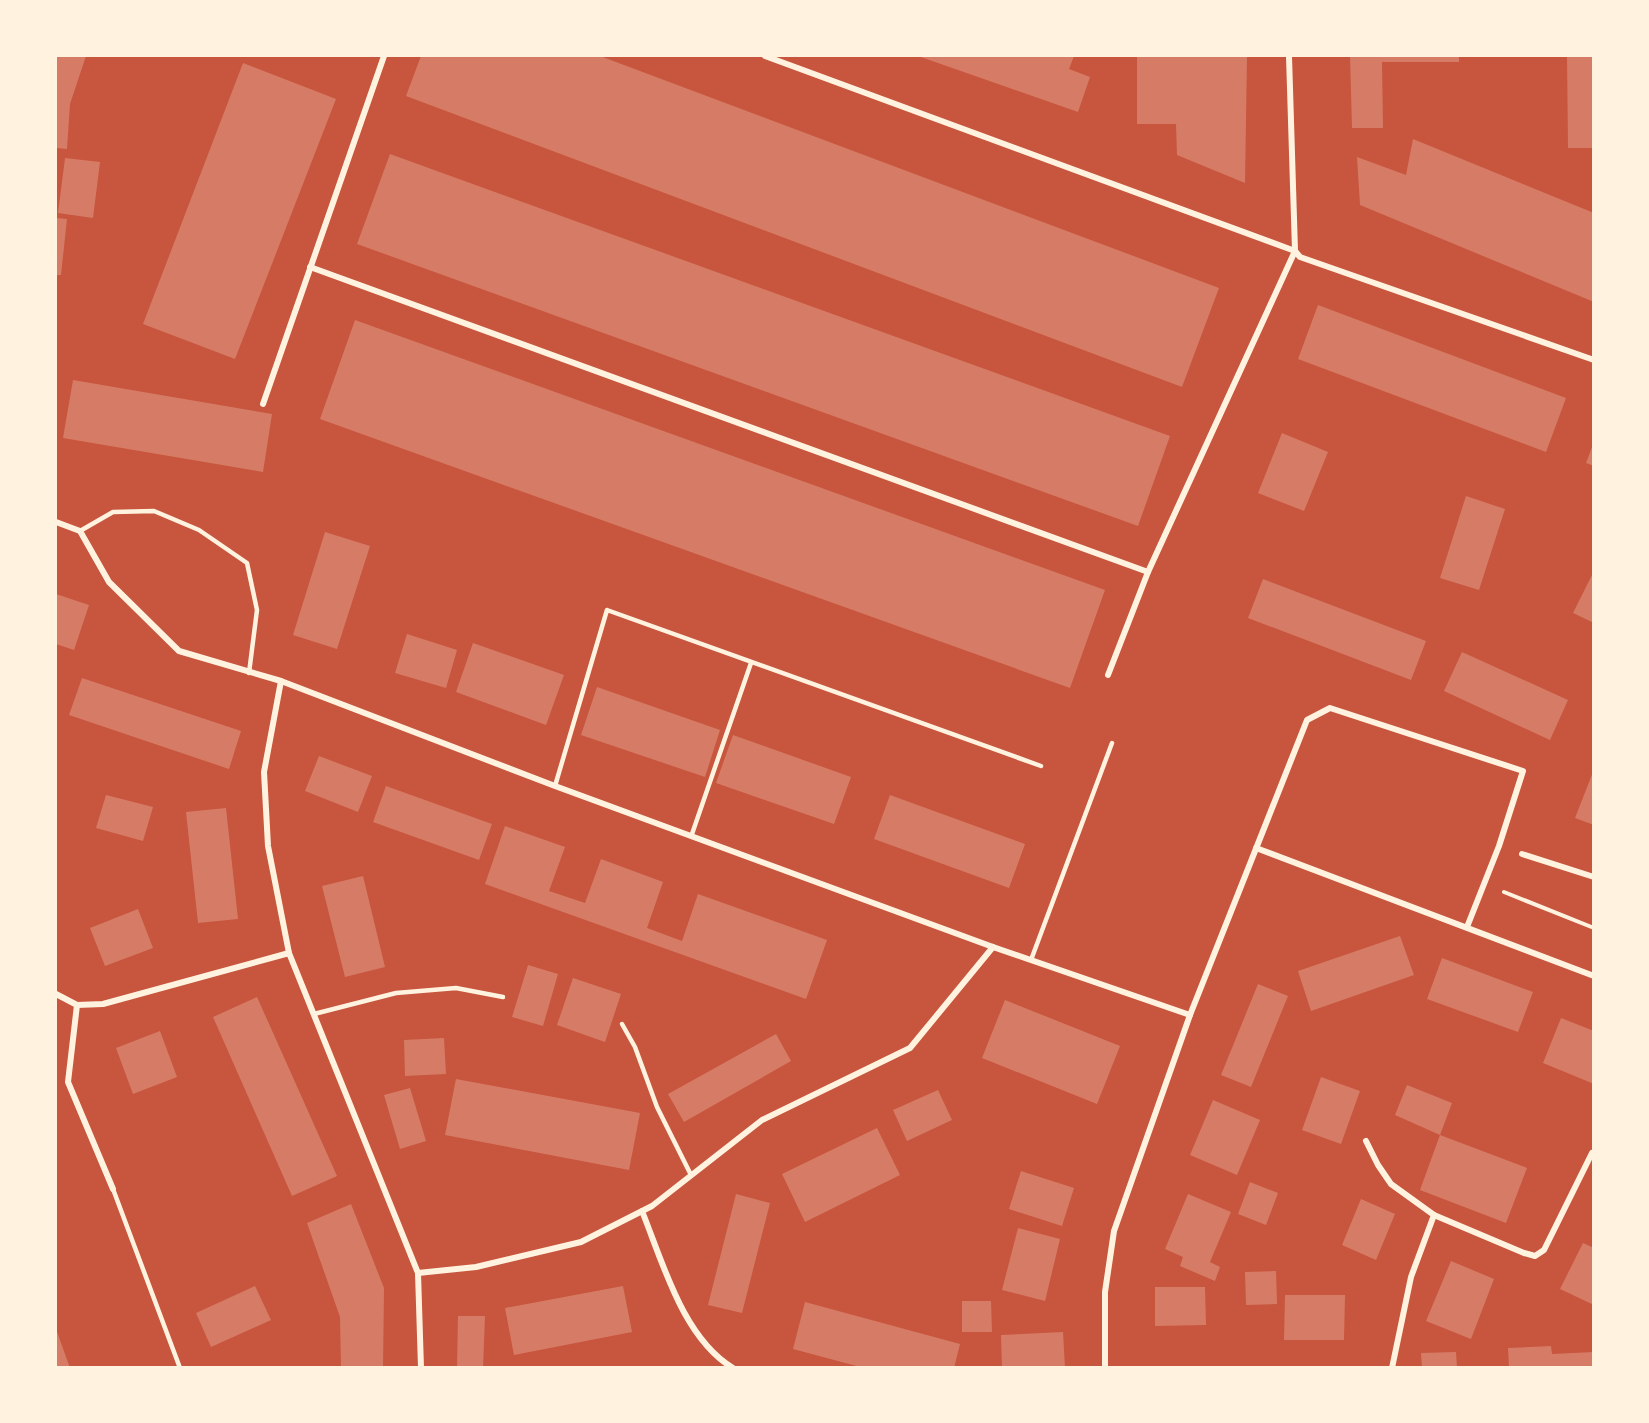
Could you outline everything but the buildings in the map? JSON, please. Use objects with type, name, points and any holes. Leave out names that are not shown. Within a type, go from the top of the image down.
[{"type":"street","points":[[263,404],[384,56]]},
{"type":"street","points":[[765,56],[1295,251],[1300,256],[1593,360]]},
{"type":"street","points":[[1108,675],[1148,572],[1295,251],[1289,56]]},
{"type":"street","points":[[310,267],[1148,572]]},
{"type":"street","points":[[56,522],[80,531],[110,582],[179,651],[282,681],[555,786],[692,834],[993,947],[1190,1015]]},
{"type":"street","points":[[282,681],[264,772],[268,846],[289,953],[418,1273],[421,1368]]},
{"type":"street","points":[[1105,1368],[1105,1292],[1114,1231],[1190,1015],[1307,720],[1330,708],[1523,771],[1499,846],[1467,927]]},
{"type":"street","points":[[1256,848],[1593,976]]},
{"type":"street","points":[[1522,854],[1593,877]]},
{"type":"street","points":[[418,1273],[476,1267],[581,1242],[642,1211],[762,1120],[910,1048],[993,947]]},
{"type":"street","points":[[56,994],[77,1005],[103,1004],[289,953]]},
{"type":"street","points":[[77,1005],[68,1082],[113,1189]]},
{"type":"street","points":[[1366,1141],[1391,1184],[1434,1215],[1535,1256],[1544,1250],[1592,1153]]},
{"type":"street","points":[[642,1211],[685,1315],[719,1359],[733,1368]]},
{"type":"street","points":[[1392,1368],[1410,1277],[1434,1215]]},
{"type":"lane","points":[[80,531],[113,512],[154,511],[199,530],[247,563],[257,610],[249,673]]},
{"type":"lane","points":[[555,786],[606,610],[1041,766]]},
{"type":"lane","points":[[692,834],[751,663]]},
{"type":"lane","points":[[1031,960],[1112,743]]},
{"type":"lane","points":[[314,1014],[396,993],[456,988],[503,997]]},
{"type":"lane","points":[[622,1024],[635,1047],[657,1107],[691,1175]]},
{"type":"lane","points":[[113,1189],[180,1368]]},
{"type":"path","points":[[1484,884],[1593,928]]}]
